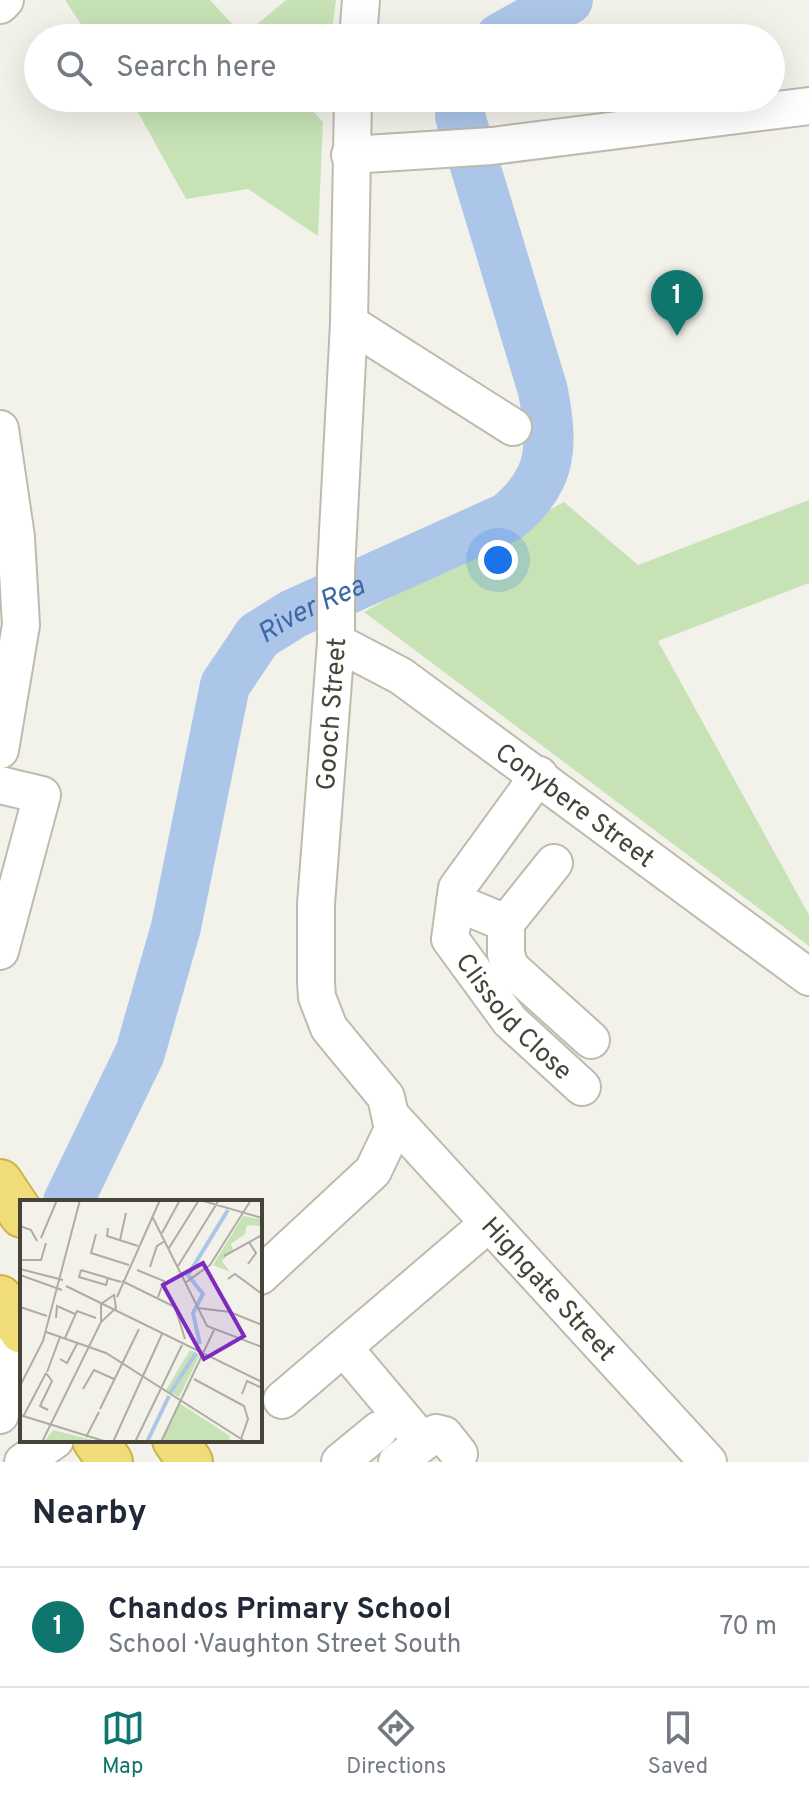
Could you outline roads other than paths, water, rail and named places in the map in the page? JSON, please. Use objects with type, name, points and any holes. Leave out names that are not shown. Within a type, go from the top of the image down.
[{"type":"highway","points":[[0,1182],[20,1212]]},
{"type":"highway","points":[[0,1298],[20,1328]]},
{"type":"highway","points":[[96,1442],[110,1462]]},
{"type":"highway","points":[[176,1442],[190,1462]]},
{"type":"street","points":[[0,5],[5,0]]},
{"type":"street","points":[[359,24],[361,0]]},
{"type":"street","points":[[785,109],[809,106]]},
{"type":"street","name":"Gooch Street","points":[[352,112],[349,323],[336,570],[336,628],[316,904],[317,997],[329,1028],[386,1097],[391,1116]]},
{"type":"street","points":[[350,155],[492,146],[761,112]]},
{"type":"street","points":[[349,323],[513,427]]},
{"type":"street","points":[[0,429],[8,538],[21,625],[0,750]]},
{"type":"street","name":"Conybere Street","points":[[336,628],[809,977]]},
{"type":"street","name":"Clissold Close","points":[[539,775],[457,888],[450,939],[510,1021],[582,1087]]},
{"type":"street","points":[[0,785],[42,795],[0,951]]},
{"type":"street","points":[[554,863],[506,923],[506,954],[510,967],[591,1040]]},
{"type":"street","points":[[455,902],[506,923]]},
{"type":"street","points":[[262,1274],[373,1171],[390,1139],[391,1116]]},
{"type":"street","name":"Highgate Street","points":[[391,1116],[708,1462]]},
{"type":"street","points":[[282,1400],[489,1223]]},
{"type":"street","points":[[0,1347],[9,1376],[0,1415]]},
{"type":"street","points":[[344,1348],[410,1452],[440,1433],[459,1454]]},
{"type":"street","points":[[340,1462],[379,1430]]},
{"type":"street","points":[[23,1462],[52,1442]]},
{"type":"street","points":[[204,1442],[209,1462]]},
{"type":"water","points":[[441,112],[484,112],[483,125],[528,275],[493,284],[451,164]]},
{"type":"waterway","name":"River Rea","points":[[525,24],[568,0]]},
{"type":"waterway","name":"River Rea","points":[[69,1200],[140,1053],[176,927],[225,685],[258,636],[293,614],[508,517],[523,503],[542,475],[548,445],[543,391],[460,112]]},
{"type":"place","name":"Chandos Primary School","points":[[677,336]]}]
